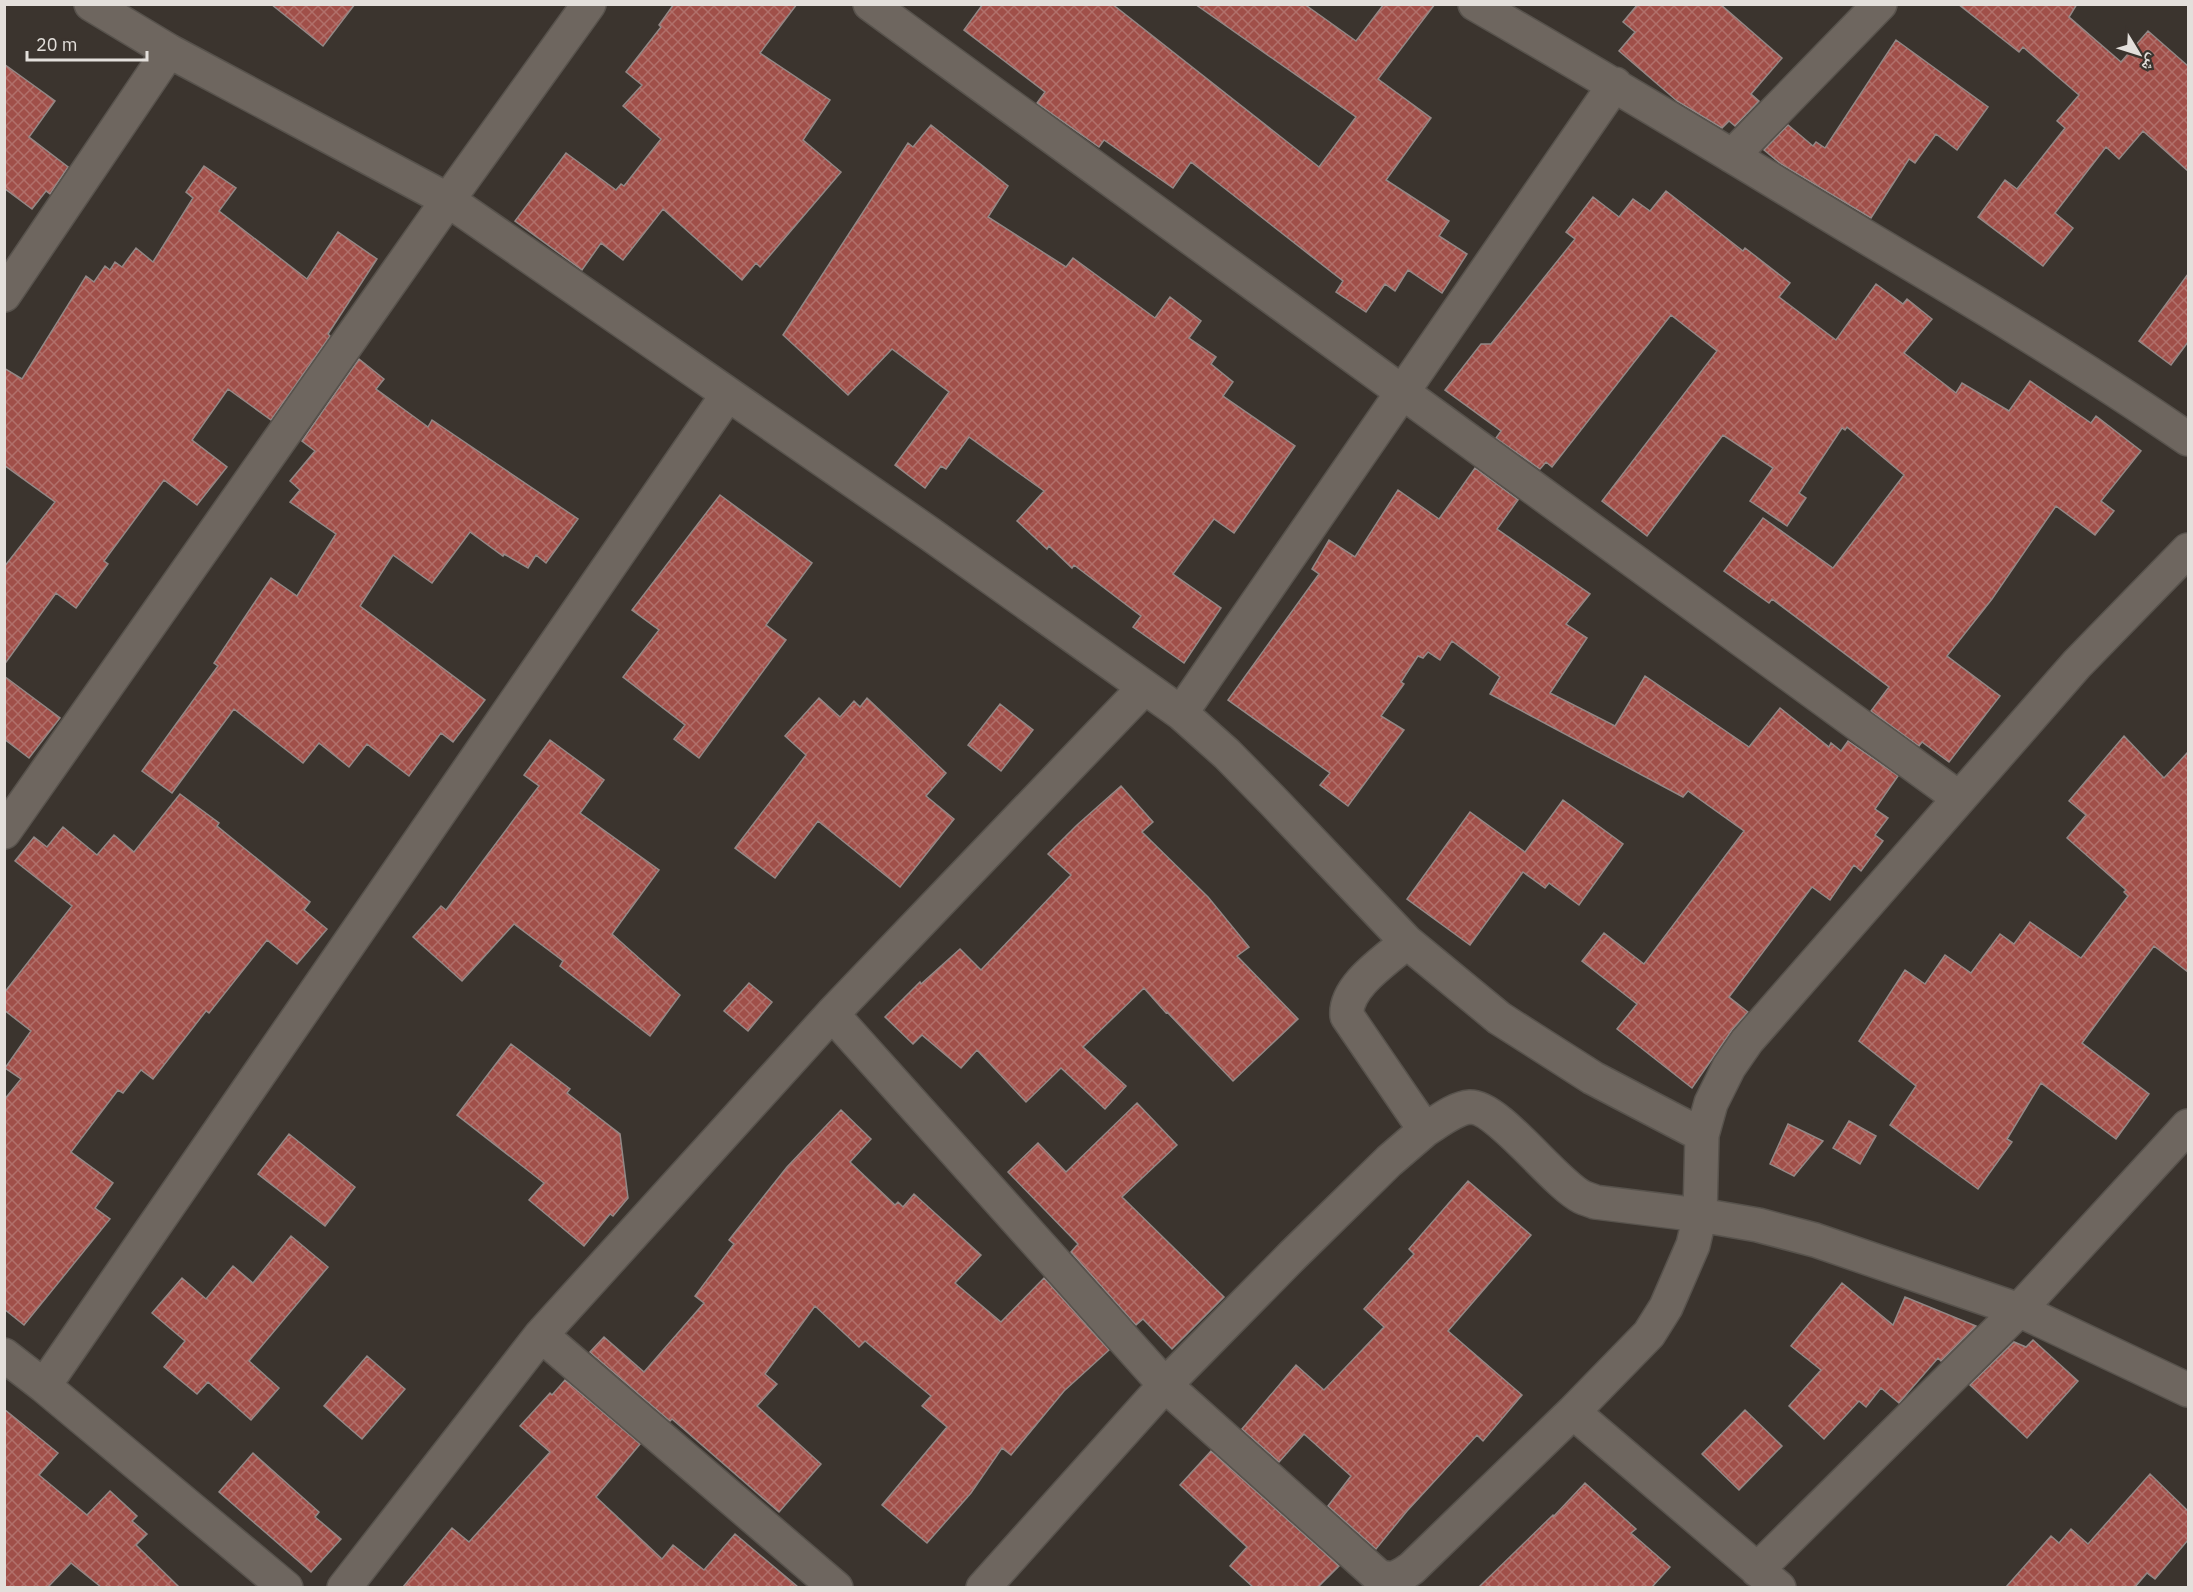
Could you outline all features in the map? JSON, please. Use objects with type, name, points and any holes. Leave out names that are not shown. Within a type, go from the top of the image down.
[{"type":"street","points":[[91,4],[169,51],[448,200],[930,534],[1144,688],[1181,712],[1235,762],[1407,942],[1499,1018],[1593,1078],[1702,1135]]},
{"type":"street","points":[[4,832],[448,200],[589,4]]},
{"type":"street","points":[[870,4],[1959,798]]},
{"type":"street","points":[[1475,4],[1615,84],[1993,313],[2129,398],[2188,439]]},
{"type":"street","points":[[1732,156],[1880,4]]},
{"type":"street","points":[[4,295],[169,51]]},
{"type":"street","points":[[1181,712],[1615,84]]},
{"type":"street","points":[[44,1386],[728,394]]},
{"type":"street","points":[[832,1014],[1165,1385],[1377,1575],[1392,1579],[1412,1568],[1573,1412],[1649,1334],[1666,1307],[1693,1245],[1700,1215],[1702,1135],[1711,1103],[1729,1067],[1748,1041],[2077,664],[2188,550]]},
{"type":"street","points":[[344,1587],[541,1335],[832,1014],[1144,688]]},
{"type":"street","points":[[1407,942],[1361,983],[1350,996],[1346,1006],[1347,1016],[1425,1130]]},
{"type":"street","points":[[983,1587],[1165,1385],[1277,1271],[1389,1161],[1425,1130],[1458,1111],[1471,1107],[1481,1110],[1500,1122],[1565,1185],[1582,1197],[1595,1202],[1758,1225],[1815,1240],[2019,1310],[2188,1390]]},
{"type":"street","points":[[1573,1412],[1768,1579],[2188,1126]]},
{"type":"street","points":[[541,1335],[836,1587]]},
{"type":"street","points":[[4,1355],[286,1587]]},
{"type":"building","points":[[271,4],[355,4],[323,46]]},
{"type":"building","points":[[674,4],[797,4],[760,53],[830,100],[803,140],[841,172],[760,267],[756,263],[742,280],[663,209],[623,260],[601,243],[582,270],[515,221],[566,153],[616,190],[621,184],[624,186],[661,139],[623,106],[642,85],[626,72],[661,27],[659,25]]},
{"type":"building","points":[[983,4],[1112,4],[1319,167],[1356,117],[1195,4],[1304,4],[1356,41],[1384,4],[1435,4],[1378,79],[1431,118],[1386,180],[1449,221],[1439,236],[1467,254],[1442,293],[1408,270],[1395,291],[1385,284],[1366,312],[1336,292],[1343,281],[1191,162],[1173,188],[1104,140],[1099,147],[1037,103],[1045,92],[964,30]]},
{"type":"building","points":[[1638,4],[1720,4],[1782,58],[1751,94],[1759,101],[1735,126],[1729,121],[1722,128],[1677,101],[1619,51],[1635,32],[1623,22]]},
{"type":"building","points":[[1958,4],[2077,4],[2069,17],[2121,62],[2148,31],[2188,66],[2188,171],[2143,131],[2119,159],[2106,147],[2055,213],[2073,228],[2043,266],[1978,217],[2005,180],[2017,189],[2065,128],[2057,121],[2079,95],[2023,47],[2019,52]]},
{"type":"building","points":[[1896,40],[1988,107],[1957,150],[1936,134],[1915,163],[1909,159],[1871,218],[1781,164],[1764,150],[1788,125],[1813,146],[1816,142],[1825,148]]},
{"type":"building","points":[[4,64],[55,101],[29,137],[68,167],[50,194],[46,191],[32,209],[4,188]]},
{"type":"building","points":[[931,125],[1008,186],[988,217],[1066,267],[1073,258],[1155,318],[1170,297],[1201,321],[1189,338],[1216,357],[1211,364],[1233,382],[1223,396],[1295,446],[1234,533],[1214,519],[1173,574],[1221,608],[1184,663],[1133,627],[1141,616],[1074,565],[1072,568],[1049,546],[1047,549],[1017,521],[1044,491],[969,437],[946,469],[941,466],[925,488],[895,465],[949,392],[892,349],[848,395],[783,335],[908,143],[913,147]]},
{"type":"building","points":[[204,166],[236,188],[219,211],[307,279],[338,232],[377,259],[328,334],[330,336],[271,420],[228,389],[192,440],[227,467],[197,505],[164,480],[104,561],[108,564],[76,608],[56,593],[4,665],[4,567],[55,502],[4,465],[4,368],[22,379],[86,276],[94,282],[105,266],[110,270],[115,262],[122,267],[136,248],[153,262],[193,198],[186,192]]},
{"type":"building","points":[[1666,191],[1743,251],[1745,248],[1790,283],[1779,297],[1836,340],[1876,284],[1903,304],[1907,299],[1932,319],[1904,353],[1956,393],[1962,383],[2009,411],[2030,381],[2091,423],[2096,416],[2141,451],[2101,501],[2114,511],[2095,535],[2056,506],[1992,599],[1947,656],[2000,696],[1949,762],[1922,742],[1919,746],[1871,711],[1889,687],[1772,599],[1769,603],[1724,571],[1763,518],[1833,568],[1904,475],[1847,427],[1845,430],[1842,428],[1799,493],[1806,498],[1787,526],[1750,501],[1773,468],[1723,435],[1647,536],[1602,501],[1717,351],[1671,315],[1552,467],[1546,462],[1540,469],[1496,438],[1501,431],[1445,390],[1481,344],[1491,344],[1575,239],[1566,232],[1593,197],[1619,217],[1633,199],[1650,211]]},
{"type":"building","points":[[2188,274],[2188,342],[2171,365],[2139,341]]},
{"type":"building","points":[[359,359],[384,379],[376,389],[428,427],[432,420],[578,519],[546,563],[536,555],[528,568],[504,554],[503,556],[470,532],[432,583],[393,555],[360,606],[485,700],[453,742],[441,733],[409,776],[367,744],[349,767],[319,743],[303,763],[234,709],[172,793],[142,771],[218,666],[214,663],[271,578],[297,596],[336,534],[290,502],[300,490],[290,481],[315,451],[302,441]]},
{"type":"building","points":[[1475,468],[1518,500],[1497,529],[1590,594],[1566,624],[1587,638],[1550,693],[1615,726],[1645,676],[1749,747],[1780,708],[1829,747],[1831,743],[1841,751],[1848,741],[1898,776],[1875,809],[1888,818],[1875,835],[1883,841],[1861,871],[1854,865],[1830,900],[1812,887],[1729,997],[1748,1012],[1732,1030],[1692,1088],[1617,1029],[1637,1004],[1582,961],[1604,933],[1644,964],[1744,831],[1688,791],[1683,797],[1490,694],[1500,677],[1452,641],[1440,660],[1428,652],[1423,658],[1418,656],[1401,682],[1404,684],[1381,716],[1404,730],[1348,806],[1320,785],[1330,773],[1228,700],[1319,574],[1312,569],[1329,540],[1355,557],[1398,490],[1439,519]]},
{"type":"building","points":[[720,495],[812,563],[766,625],[786,640],[699,758],[674,739],[685,725],[623,677],[659,630],[632,610]]},
{"type":"building","points":[[4,676],[60,718],[29,758],[4,739]]},
{"type":"building","points":[[819,698],[840,717],[854,701],[860,707],[867,698],[946,773],[926,796],[954,819],[900,887],[818,821],[775,878],[735,848],[806,755],[785,736]]},
{"type":"building","points":[[1000,704],[1033,730],[1001,771],[968,745]]},
{"type":"building","points":[[2124,736],[2164,778],[2188,752],[2188,972],[2154,946],[2082,1043],[2149,1094],[2116,1139],[2041,1083],[2007,1139],[2012,1142],[1978,1189],[1890,1125],[1916,1086],[1859,1041],[1905,970],[1925,984],[1945,955],[1971,973],[2000,934],[2014,944],[2030,922],[2081,958],[2128,896],[2124,892],[2126,890],[2067,838],[2086,815],[2069,801]]},
{"type":"building","points":[[550,740],[604,780],[580,813],[659,870],[612,934],[680,995],[650,1036],[560,966],[563,961],[514,924],[462,981],[413,937],[441,906],[446,910],[539,786],[524,775]]},
{"type":"building","points":[[1121,786],[1153,822],[1142,832],[1208,897],[1249,947],[1237,956],[1298,1019],[1233,1081],[1144,988],[1083,1047],[1126,1086],[1105,1109],[1061,1068],[1026,1102],[977,1050],[961,1068],[922,1035],[913,1044],[885,1017],[920,982],[921,984],[960,949],[981,970],[1071,875],[1048,854]]},
{"type":"building","points":[[180,794],[219,823],[217,826],[310,902],[304,910],[327,929],[297,964],[267,940],[209,1013],[206,1011],[153,1079],[141,1070],[123,1093],[118,1090],[71,1152],[113,1183],[95,1208],[110,1219],[24,1325],[4,1309],[4,1100],[21,1079],[5,1068],[31,1031],[4,1010],[4,993],[72,906],[15,861],[34,837],[47,847],[63,827],[97,855],[114,835],[134,852]]},
{"type":"building","points":[[1563,800],[1623,844],[1579,905],[1549,883],[1545,888],[1523,872],[1470,945],[1407,899],[1470,812],[1525,852]]},
{"type":"building","points":[[749,983],[772,1002],[748,1031],[724,1011]]},
{"type":"building","points":[[511,1044],[570,1089],[567,1093],[620,1134],[628,1198],[613,1216],[610,1214],[584,1246],[529,1200],[544,1183],[457,1115]]},
{"type":"building","points":[[1137,1103],[1177,1145],[1122,1197],[1224,1297],[1172,1349],[1143,1319],[1136,1325],[1071,1252],[1078,1244],[1008,1172],[1038,1143],[1066,1172]]},
{"type":"building","points":[[841,1110],[871,1139],[850,1162],[895,1205],[898,1202],[903,1207],[914,1194],[981,1255],[955,1283],[1001,1322],[1044,1278],[1109,1350],[1064,1391],[1011,1455],[1002,1448],[971,1493],[927,1543],[882,1505],[947,1427],[922,1406],[931,1396],[865,1341],[859,1347],[815,1306],[765,1374],[777,1384],[757,1406],[821,1464],[779,1512],[672,1419],[670,1421],[590,1352],[604,1337],[644,1372],[704,1303],[695,1296],[734,1244],[729,1240],[787,1167]]},
{"type":"building","points":[[1849,1121],[1876,1136],[1860,1164],[1833,1148]]},
{"type":"building","points":[[1788,1124],[1823,1141],[1794,1176],[1770,1164]]},
{"type":"building","points":[[289,1134],[355,1187],[325,1226],[258,1174]]},
{"type":"building","points":[[1468,1181],[1531,1235],[1448,1331],[1522,1395],[1483,1441],[1477,1435],[1407,1511],[1376,1549],[1328,1506],[1351,1476],[1304,1434],[1279,1462],[1242,1429],[1296,1365],[1324,1390],[1384,1327],[1364,1309],[1414,1254],[1409,1249]]},
{"type":"building","points":[[291,1236],[328,1267],[249,1361],[279,1388],[251,1420],[208,1382],[197,1394],[164,1367],[185,1341],[152,1313],[182,1278],[206,1299],[233,1266],[253,1283]]},
{"type":"building","points":[[1842,1283],[1893,1325],[1905,1297],[1976,1326],[1941,1361],[1938,1358],[1899,1403],[1881,1388],[1866,1407],[1859,1401],[1824,1439],[1789,1406],[1821,1370],[1791,1346]]},
{"type":"building","points":[[2033,1340],[2078,1381],[2027,1438],[1970,1385],[2014,1342],[2026,1347]]},
{"type":"building","points":[[367,1356],[405,1389],[362,1439],[324,1406]]},
{"type":"building","points":[[565,1380],[640,1444],[596,1497],[662,1559],[673,1545],[704,1570],[735,1534],[798,1587],[403,1587],[452,1528],[469,1542],[550,1452],[520,1426]]},
{"type":"building","points":[[4,1409],[58,1453],[39,1475],[87,1515],[110,1491],[137,1516],[132,1521],[147,1534],[136,1545],[179,1587],[101,1587],[71,1563],[48,1587],[4,1587]]},
{"type":"building","points":[[1745,1410],[1782,1446],[1739,1490],[1702,1454]]},
{"type":"building","points":[[1211,1451],[1339,1566],[1318,1587],[1253,1587],[1230,1566],[1247,1547],[1180,1485]]},
{"type":"building","points":[[253,1453],[319,1512],[315,1517],[341,1539],[311,1572],[219,1492]]},
{"type":"building","points":[[2150,1474],[2188,1511],[2188,1540],[2155,1579],[2147,1573],[2135,1587],[2006,1587],[2051,1536],[2059,1543],[2071,1529],[2088,1544]]},
{"type":"building","points":[[1585,1483],[1636,1529],[1631,1533],[1670,1567],[1652,1587],[1479,1587],[1554,1516]]}]
